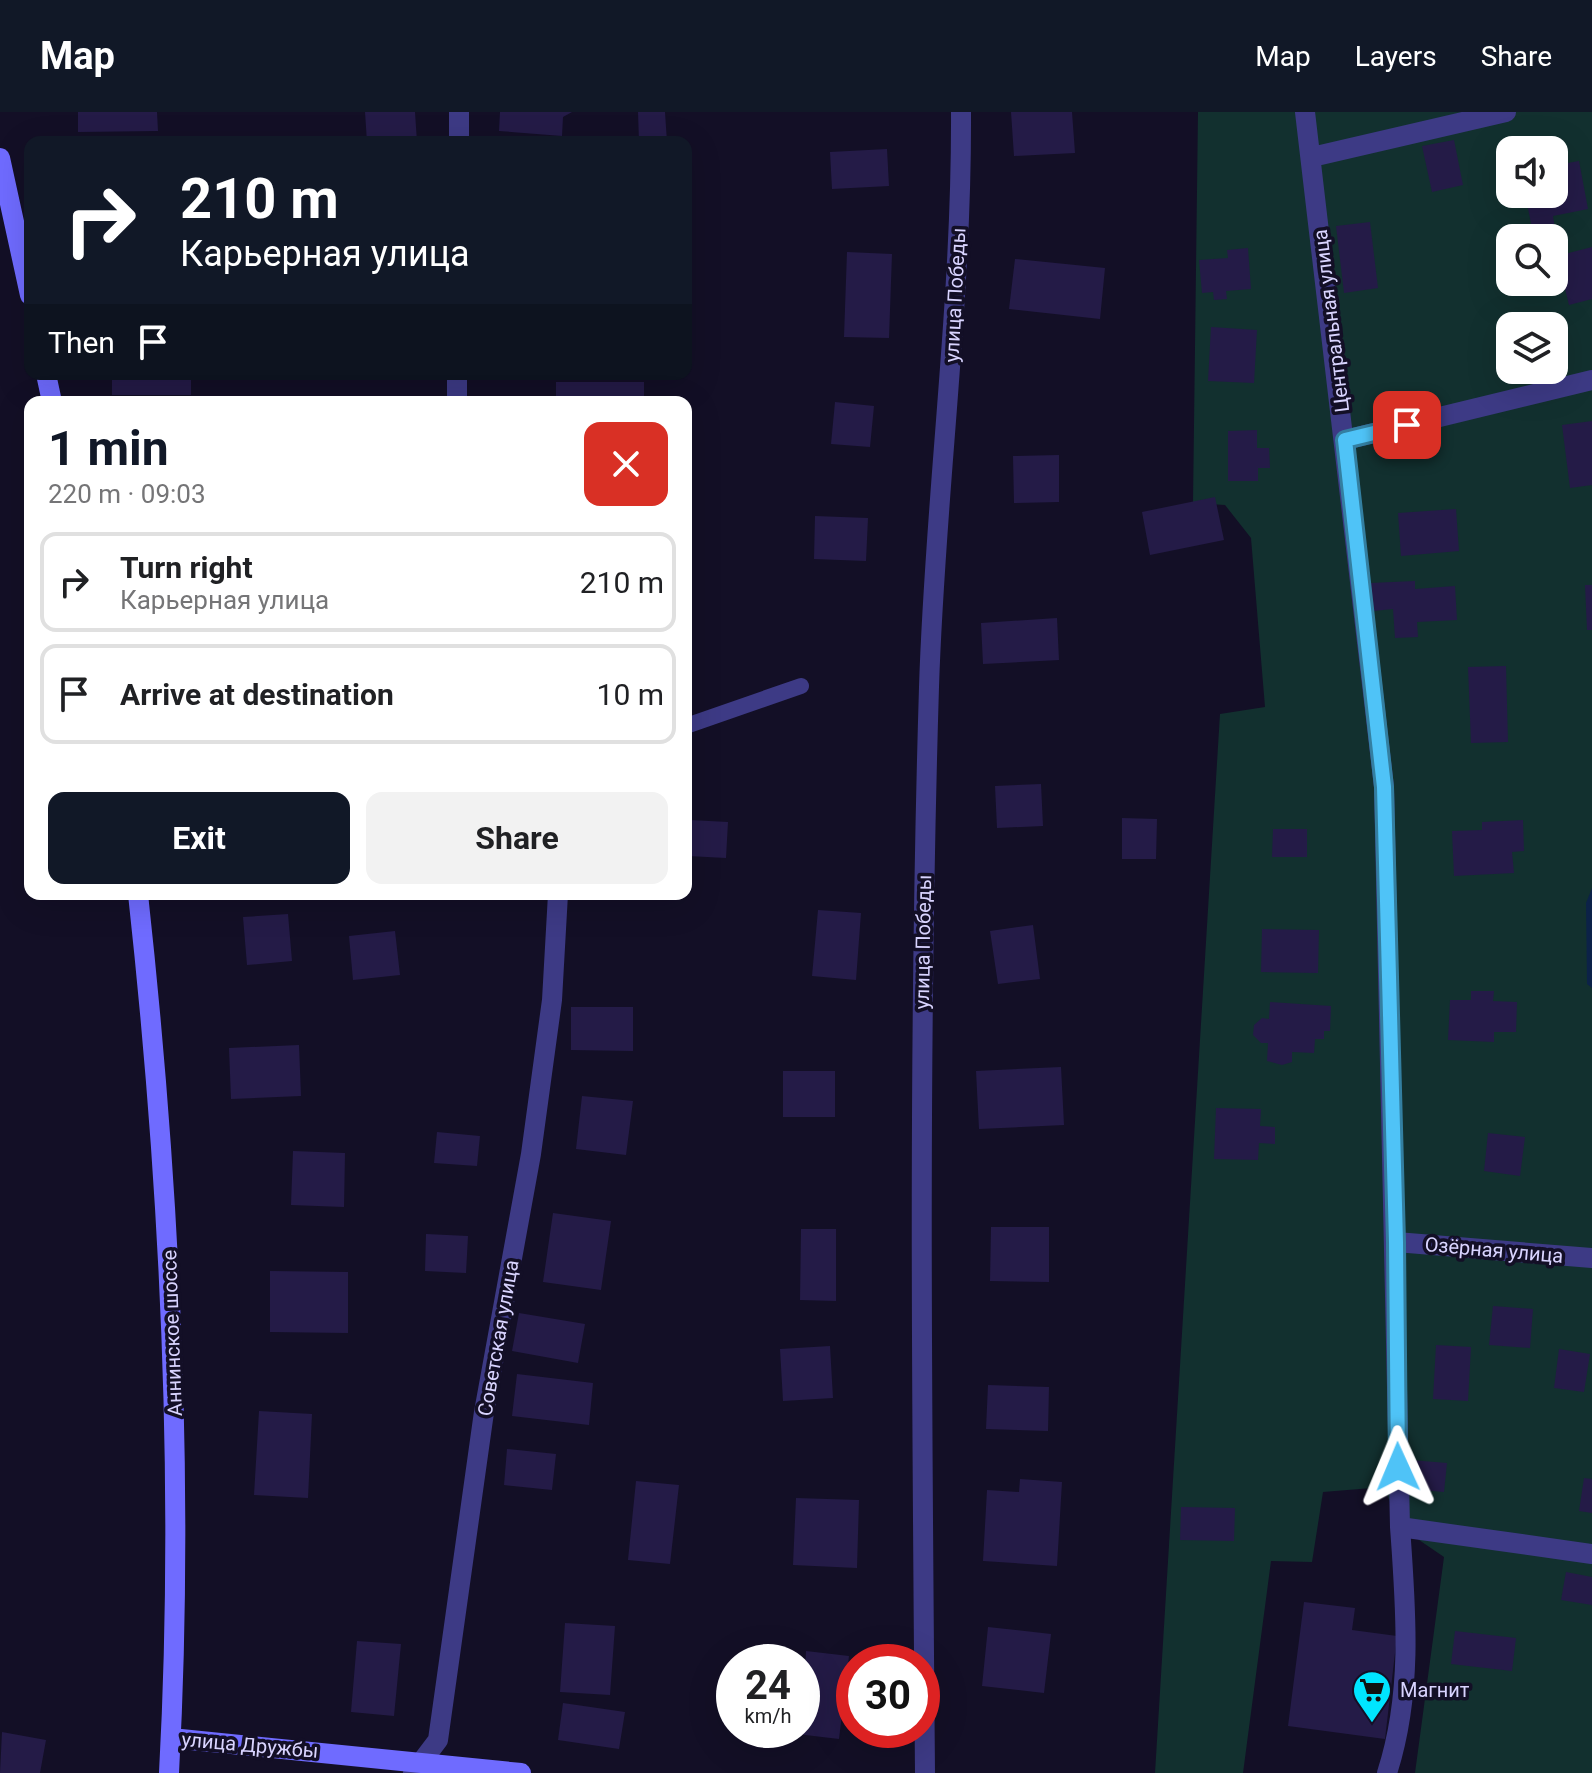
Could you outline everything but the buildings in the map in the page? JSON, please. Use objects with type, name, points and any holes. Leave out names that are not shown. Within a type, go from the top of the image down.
[{"type":"main road","points":[[0,158],[24,268]]},
{"type":"main road","name":"Аннинское шоссе","points":[[139,900],[159,1083],[169,1263],[176,1551],[169,1773]]},
{"type":"main road","name":"улица Дружбы","points":[[171,1738],[416,1767],[521,1773]]},
{"type":"street","points":[[459,112],[459,136]]},
{"type":"street","name":"улица Победы","points":[[925,1773],[921,1011],[929,681],[958,280],[961,112]]},
{"type":"street","name":"Центральная улица","points":[[1305,112],[1384,787],[1400,1527],[1408,1629],[1398,1739],[1387,1773]]},
{"type":"street","points":[[1312,157],[1506,112]]},
{"type":"street","points":[[1345,440],[1592,380]]},
{"type":"street","name":"Советская улица","points":[[416,1767],[438,1740],[484,1412],[531,1154],[552,1000],[558,900]]},
{"type":"street","name":"Озёрная улица","points":[[1396,1242],[1592,1258]]},
{"type":"street","points":[[1400,1527],[1592,1554]]},
{"type":"lane","points":[[692,724],[801,686]]},
{"type":"green space","points":[[1198,112],[1592,112],[1592,1773],[1415,1773],[1444,1557],[1400,1527],[1384,1487],[1323,1492],[1312,1562],[1271,1561],[1243,1773],[1155,1773],[1220,714],[1265,707],[1251,538],[1225,505],[1193,503]]},
{"type":"water","points":[[1592,888],[1592,988],[1587,984],[1586,903]]},
{"type":"place","name":"Магнит","points":[[1372,1724]]},
{"type":"route","points":[[1398,1467],[1396,1242],[1384,787],[1345,440],[1407,425]]}]
